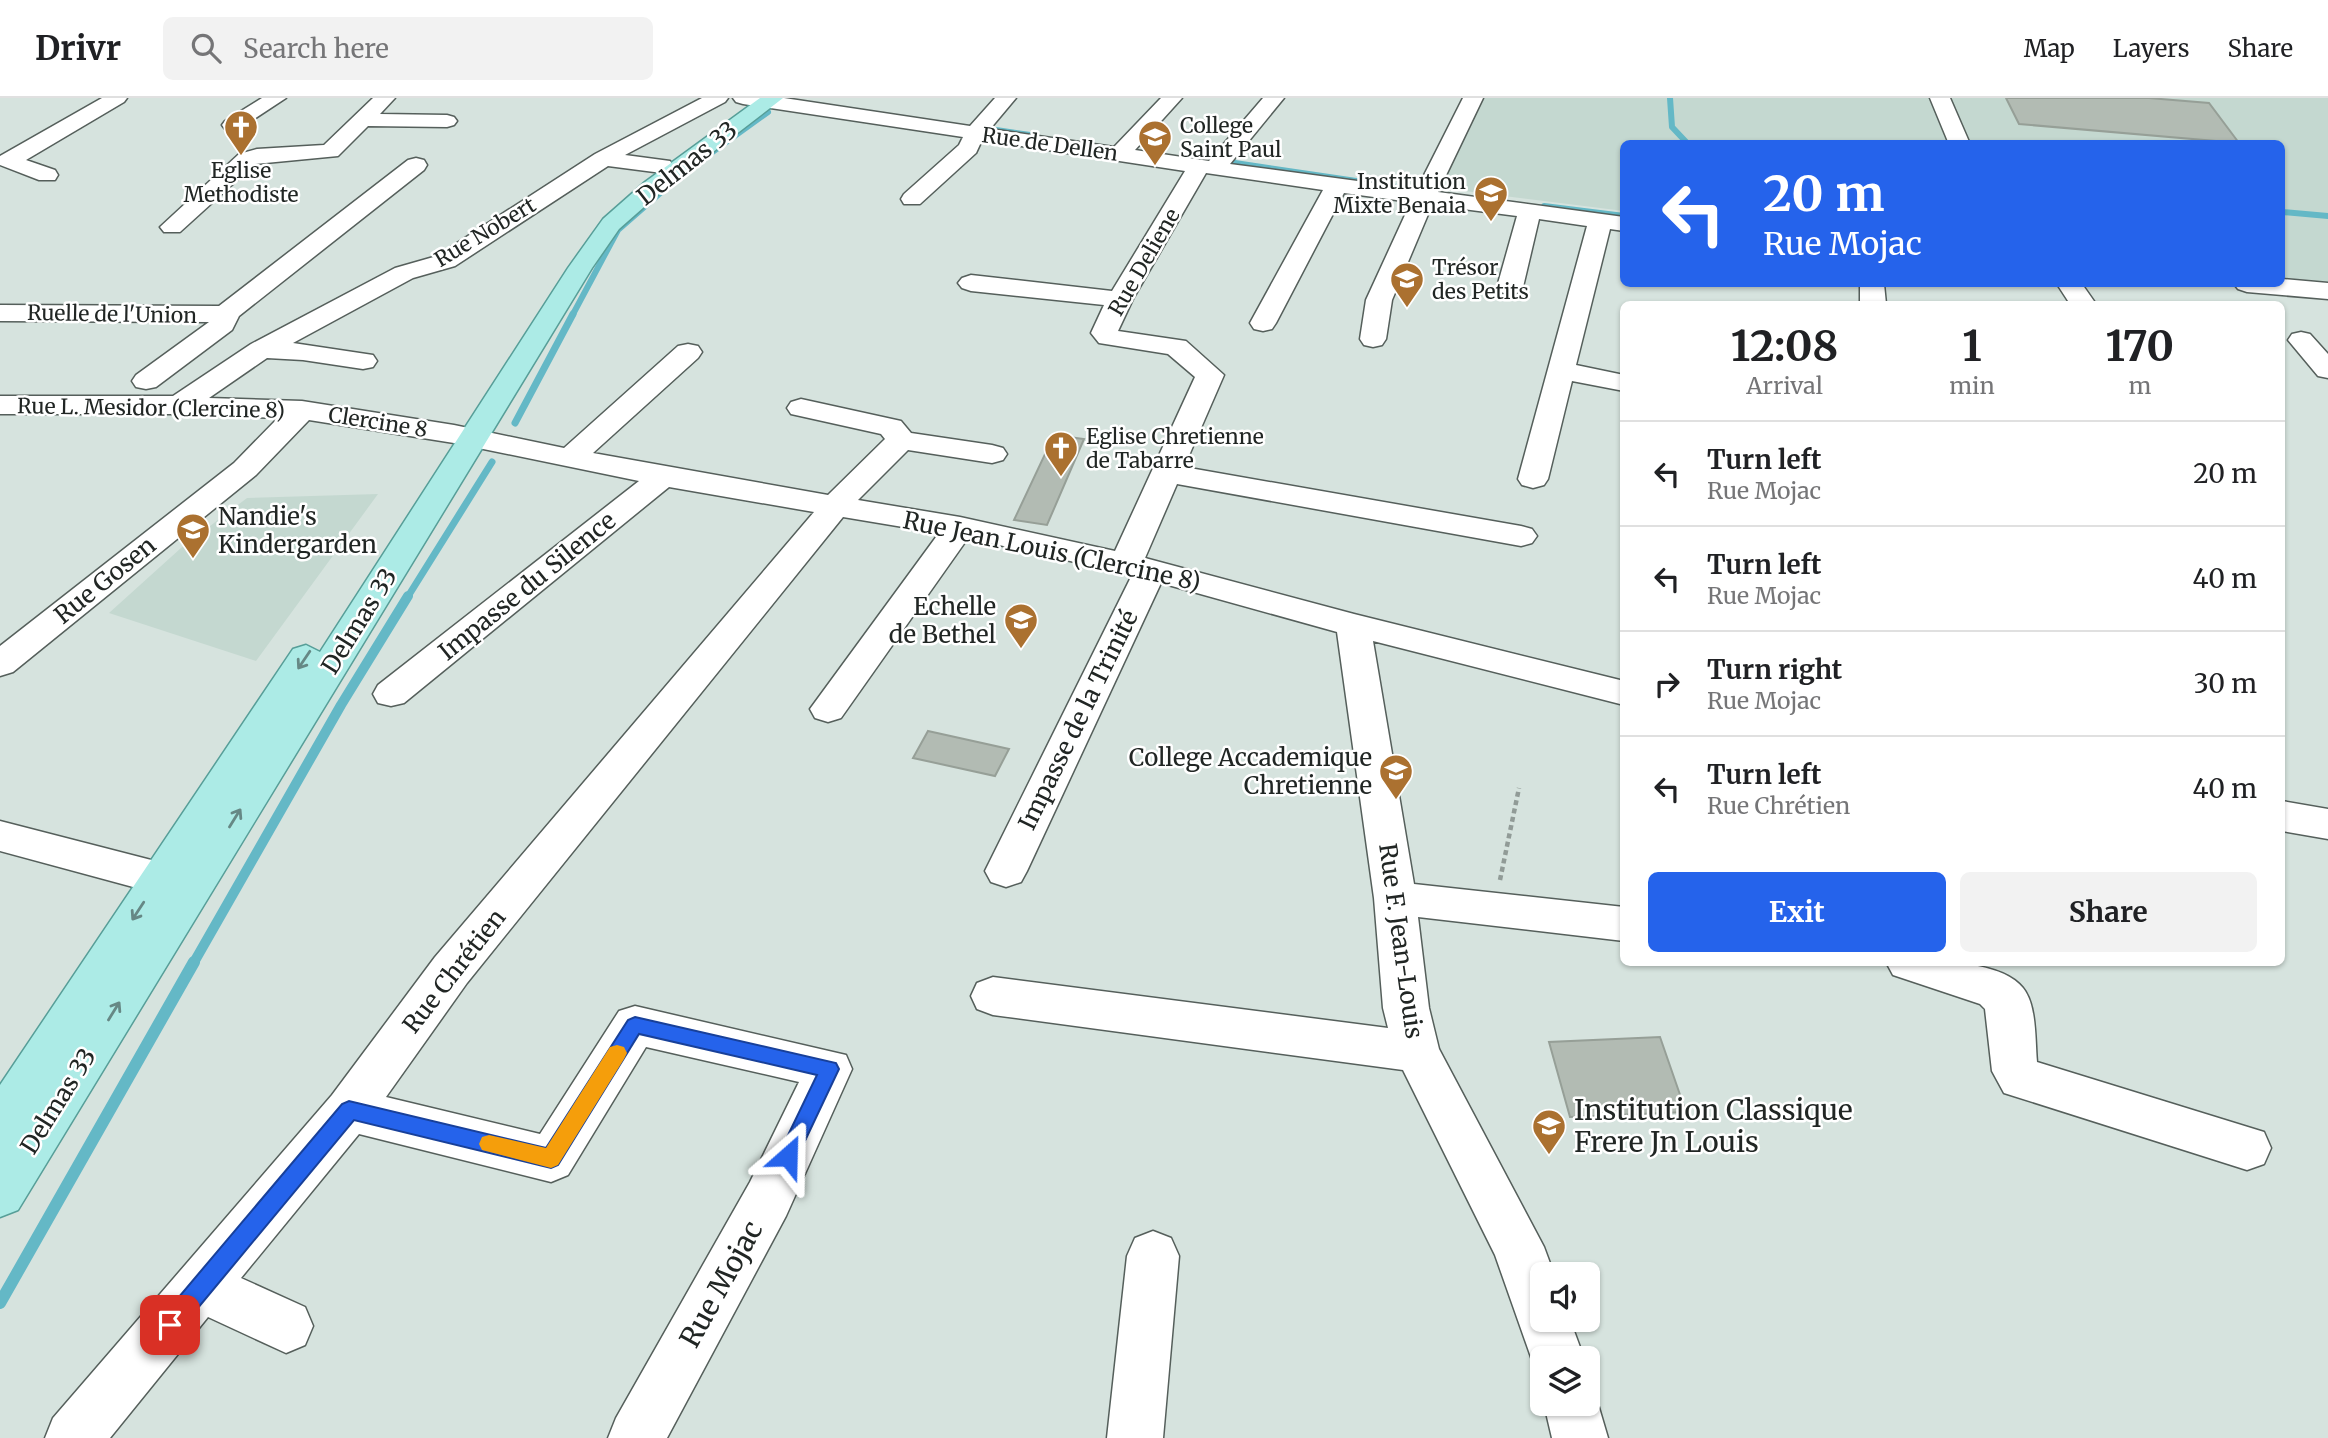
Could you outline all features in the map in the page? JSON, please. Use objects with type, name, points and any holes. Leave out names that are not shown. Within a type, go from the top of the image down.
[{"type":"main road","name":"Delmas 33","points":[[0,1193],[464,436],[542,294],[595,222],[663,166],[760,99]]},
{"type":"main road","name":"Delmas 33","points":[[0,1126],[159,878],[611,224],[760,99]]},
{"type":"street","points":[[58,109],[83,98]]},
{"type":"street","points":[[47,175],[8,161],[117,98]]},
{"type":"street","points":[[233,125],[276,98]]},
{"type":"street","points":[[172,227],[247,159],[257,155],[330,151],[385,98]]},
{"type":"street","name":"Rue Nobert","points":[[178,405],[261,350],[404,273],[446,261],[603,159],[697,106],[718,98]]},
{"type":"street","points":[[912,199],[968,148],[975,133],[1006,98]]},
{"type":"street","points":[[1119,154],[1172,98]]},
{"type":"street","name":"Rue Deliene","points":[[1138,566],[1165,473],[1210,375],[1176,347],[1105,335],[1120,299],[1207,167],[1274,98]]},
{"type":"street","points":[[1373,339],[1378,300],[1424,196],[1473,98]]},
{"type":"street","points":[[1940,98],[1958,140]]},
{"type":"street","name":"Rue de Dellen","points":[[760,99],[1207,167],[1612,222]]},
{"type":"street","points":[[361,120],[447,121]]},
{"type":"street","points":[[603,159],[663,166]]},
{"type":"street","points":[[146,381],[223,324],[227,317],[225,314],[416,165]]},
{"type":"street","points":[[1263,323],[1336,184]]},
{"type":"street","points":[[1510,287],[1530,211]]},
{"type":"street","points":[[1533,479],[1563,371],[1612,222]]},
{"type":"street","points":[[971,283],[1120,299]]},
{"type":"street","points":[[2282,287],[2328,291]]},
{"type":"street","name":"Ruelle de l'Union","points":[[0,313],[225,314]]},
{"type":"street","points":[[261,350],[303,352],[363,361]]},
{"type":"street","points":[[570,458],[688,352]]},
{"type":"street","points":[[1563,371],[1620,382]]},
{"type":"street","name":"Rue L. Mesidor (Clercine 8)","points":[[0,405],[178,405],[302,410]]},
{"type":"street","points":[[0,433],[43,406]]},
{"type":"street","points":[[801,408],[891,427],[901,440],[992,454]]},
{"type":"street","name":"Clercine 8","points":[[302,410],[464,436]]},
{"type":"street","name":"Rue Gosen","points":[[0,664],[245,469],[302,410]]},
{"type":"street","name":"Rue Jean Louis (Clercine 8)","points":[[464,436],[663,477],[960,527],[1138,566],[1353,625],[1620,691]]},
{"type":"street","name":"Rue Chrétien","points":[[73,1438],[349,1110],[451,970],[836,505],[901,440]]},
{"type":"street","points":[[1165,473],[1521,536]]},
{"type":"street","name":"Impasse du Silence","points":[[391,694],[663,477]]},
{"type":"street","points":[[828,709],[960,527]]},
{"type":"street","name":"Impasse de la Trinité","points":[[1006,871],[1138,566]]},
{"type":"street","name":"Rue F. Jean-Louis","points":[[1353,625],[1395,898],[1406,1008],[1417,1052],[1518,1247],[1530,1282]]},
{"type":"street","points":[[2285,817],[2328,824]]},
{"type":"street","points":[[0,836],[159,878]]},
{"type":"street","points":[[1395,898],[1620,924]]},
{"type":"street","points":[[1920,966],[2004,996],[2007,1001],[2015,1071],[2021,1078],[2247,1148]]},
{"type":"street","points":[[993,996],[1417,1052]]},
{"type":"street","name":"Rue Mojac","points":[[349,1110],[551,1158],[635,1025],[829,1069],[768,1199],[637,1438]]},
{"type":"street","points":[[1135,1438],[1153,1256]]},
{"type":"street","points":[[202,1287],[286,1326]]},
{"type":"street","points":[[1575,1416],[1580,1438]]},
{"type":"path","points":[[1494,908],[1519,788]]},
{"type":"shaded area","points":[[1472,98],[2328,98],[2328,287],[2285,283],[2285,140],[1620,140],[1620,210],[1425,186]]},
{"type":"shaded area","points":[[378,494],[256,661],[109,613],[181,548],[247,498]]},
{"type":"building","points":[[2006,98],[2149,98],[2209,103],[2237,140],[2204,140],[2019,124]]},
{"type":"building","points":[[1054,435],[1084,439],[1047,525],[1014,520]]},
{"type":"building","points":[[928,731],[1009,749],[995,776],[913,758]]},
{"type":"building","points":[[1660,1037],[1686,1112],[1570,1117],[1549,1042]]},
{"type":"waterway","points":[[1670,98],[1672,127],[1684,140]]},
{"type":"waterway","points":[[711,153],[768,112]]},
{"type":"waterway","points":[[996,130],[1030,135]]},
{"type":"waterway","points":[[1235,163],[1397,187]]},
{"type":"waterway","points":[[572,316],[618,230],[674,181]]},
{"type":"waterway","points":[[1544,206],[1620,216]]},
{"type":"waterway","points":[[2285,212],[2328,216]]},
{"type":"waterway","points":[[515,423],[573,314]]},
{"type":"waterway","points":[[407,598],[492,462]]},
{"type":"waterway","points":[[193,964],[341,705],[408,596]]},
{"type":"waterway","points":[[0,1303],[194,962]]},
{"type":"slow traffic","points":[[489,1144],[551,1158],[617,1053]]},
{"type":"place","name":"Eglise Methodiste","points":[[241,157]]},
{"type":"place","name":"College Saint Paul","points":[[1155,167]]},
{"type":"place","name":"Institution Mixte Benaia","points":[[1491,223]]},
{"type":"place","name":"Trésor des Petits","points":[[1407,309]]},
{"type":"place","name":"Eglise Chretienne de Tabarre","points":[[1061,478]]},
{"type":"place","name":"Nandie's Kindergarden","points":[[193,560]]},
{"type":"place","name":"Echelle de Bethel","points":[[1021,650]]},
{"type":"place","name":"College Accademique Chretienne","points":[[1396,801]]},
{"type":"place","name":"Institution Classique Frere Jn Louis","points":[[1549,1156]]},
{"type":"route","points":[[170,1325],[349,1110],[551,1158],[635,1025],[829,1069],[788,1156]]}]
